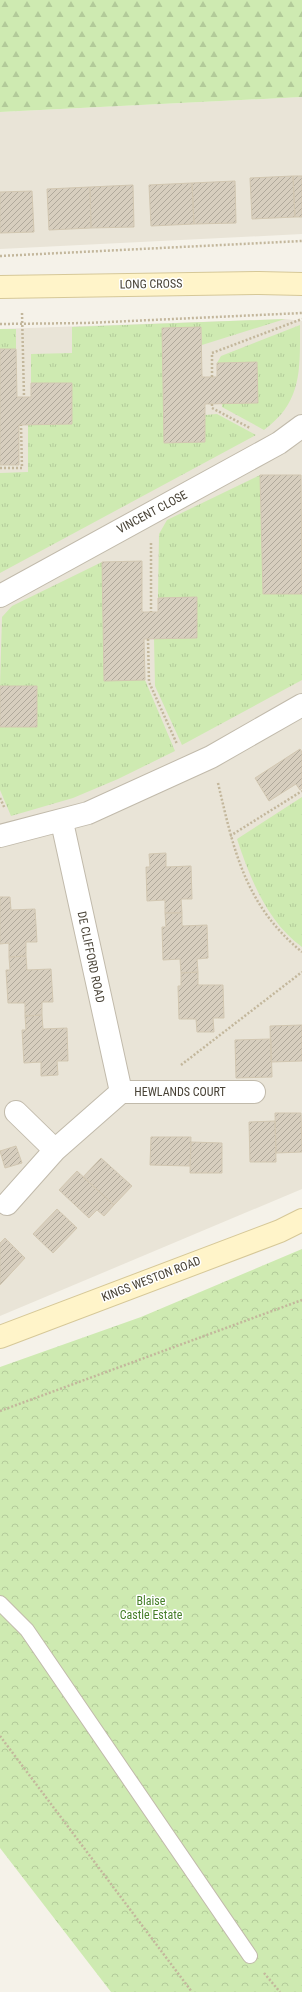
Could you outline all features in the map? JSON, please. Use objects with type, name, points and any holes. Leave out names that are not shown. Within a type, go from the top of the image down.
[{"type":"main road","name":"LONG CROSS","points":[[0,287],[21,285],[302,284]]},
{"type":"main road","name":"KINGS WESTON ROAD","points":[[0,1337],[280,1231],[302,1220]]},
{"type":"street","name":"VINCENT CLOSE","points":[[0,596],[279,443],[302,426]]},
{"type":"street","points":[[0,836],[62,822],[88,813],[211,756],[302,705]]},
{"type":"street","name":"DE CLIFFORD ROAD","points":[[62,822],[121,1092]]},
{"type":"street","name":"HEWLANDS COURT","points":[[7,1204],[55,1150],[121,1092],[254,1092]]},
{"type":"street","points":[[16,1112],[55,1150]]},
{"type":"lane","points":[[0,1603],[27,1630],[250,1956]]},
{"type":"path","points":[[0,256],[302,242]]},
{"type":"path","points":[[21,285],[24,397]]},
{"type":"path","points":[[0,324],[88,323],[302,313]]},
{"type":"path","points":[[212,377],[212,353],[302,319]]},
{"type":"path","points":[[212,404],[212,408],[279,443]]},
{"type":"path","points":[[0,468],[22,468],[21,425]]},
{"type":"path","points":[[151,513],[151,612]]},
{"type":"path","points":[[148,639],[149,682],[178,748]]},
{"type":"path","points":[[211,756],[230,836],[243,874],[259,905],[274,924],[302,952]]},
{"type":"path","points":[[230,836],[302,791]]},
{"type":"path","points":[[146,1092],[302,972]]},
{"type":"path","points":[[0,1411],[302,1300]]},
{"type":"path","points":[[0,1736],[192,1992]]},
{"type":"shaded area","points":[[302,97],[302,234],[0,249],[0,112]]},
{"type":"shaded area","points":[[285,319],[302,321],[302,1189],[0,1316],[0,329]]},
{"type":"green space","points":[[0,0],[302,0],[302,97],[0,112]]},
{"type":"green space","points":[[285,319],[202,345],[201,327],[162,328],[164,443],[205,442],[205,415],[217,414],[256,435],[0,573],[0,473],[28,472],[28,425],[72,424],[72,384],[31,383],[31,354],[72,353],[72,327]]},
{"type":"green space","points":[[300,325],[300,357],[296,384],[292,397],[286,408],[276,419],[264,430],[222,407],[222,404],[257,362],[217,363],[221,356]]},
{"type":"green space","points":[[0,329],[16,329],[16,349],[0,349]]},
{"type":"green space","points":[[260,475],[263,594],[302,594],[302,680],[182,745],[155,686],[154,639],[197,638],[197,597],[158,598],[159,534],[167,520]]},
{"type":"green space","points":[[102,562],[104,680],[145,680],[175,751],[118,779],[73,798],[11,816],[0,790],[0,727],[37,727],[37,687],[0,686],[2,617],[12,606]]},
{"type":"green space","points":[[302,797],[302,947],[290,937],[269,912],[254,884],[237,839]]},
{"type":"green space","name":"Blaise Castle Estate","points":[[302,1249],[302,1992],[111,1992],[0,1848],[0,1367],[141,1317]]},
{"type":"building","points":[[293,176],[295,217],[252,219],[250,178]]},
{"type":"building","points":[[293,176],[302,176],[302,217],[295,217]]},
{"type":"building","points":[[235,181],[236,223],[194,224],[192,183]]},
{"type":"building","points":[[192,183],[194,224],[151,226],[149,185]]},
{"type":"building","points":[[133,185],[134,227],[91,228],[90,187]]},
{"type":"building","points":[[90,187],[91,228],[49,230],[47,189]]},
{"type":"building","points":[[32,191],[34,232],[0,233],[0,192]]},
{"type":"building","points":[[201,327],[202,377],[217,377],[217,363],[257,362],[258,403],[205,404],[205,442],[164,443],[162,328]]},
{"type":"building","points":[[0,349],[16,349],[17,397],[31,397],[31,383],[72,383],[72,424],[19,425],[19,465],[0,465]]},
{"type":"building","points":[[260,475],[301,475],[302,594],[263,594]]},
{"type":"building","points":[[142,561],[142,612],[158,612],[158,598],[197,597],[197,638],[144,639],[145,680],[104,681],[102,562]]},
{"type":"building","points":[[0,686],[37,686],[37,727],[0,727]]},
{"type":"building","points":[[300,749],[302,752],[302,788],[300,790],[296,784],[269,801],[255,778]]},
{"type":"building","points":[[166,853],[166,867],[191,866],[192,899],[181,899],[182,913],[165,913],[165,900],[147,901],[146,867],[150,867],[149,854]]},
{"type":"building","points":[[0,897],[10,897],[11,910],[35,909],[37,942],[26,942],[26,956],[9,957],[9,943],[0,944]]},
{"type":"building","points":[[165,913],[182,913],[182,926],[207,925],[208,958],[197,959],[198,972],[181,973],[180,959],[163,960],[162,927],[166,927]]},
{"type":"building","points":[[26,956],[27,970],[51,969],[53,1002],[42,1002],[42,1015],[25,1016],[25,1003],[8,1003],[6,970],[10,970],[9,957]]},
{"type":"building","points":[[198,972],[198,985],[223,985],[224,1018],[213,1018],[214,1032],[197,1032],[196,1019],[179,1019],[178,986],[181,986],[181,973]]},
{"type":"building","points":[[42,1015],[43,1029],[67,1028],[68,1061],[57,1061],[58,1075],[41,1076],[41,1062],[24,1063],[22,1030],[26,1030],[25,1016]]},
{"type":"building","points":[[302,1025],[302,1061],[271,1062],[270,1026]]},
{"type":"building","points":[[271,1039],[272,1077],[236,1078],[235,1040]]},
{"type":"building","points":[[275,1113],[301,1113],[302,1152],[276,1153]]},
{"type":"building","points":[[275,1121],[276,1162],[250,1162],[249,1122]]},
{"type":"building","points":[[151,1137],[191,1137],[190,1166],[150,1165]]},
{"type":"building","points":[[191,1142],[222,1143],[222,1173],[190,1173]]},
{"type":"building","points":[[16,1146],[22,1163],[5,1168],[0,1151]]},
{"type":"building","points":[[101,1158],[132,1186],[114,1205],[83,1177]]},
{"type":"building","points":[[77,1171],[114,1205],[104,1216],[97,1210],[89,1218],[59,1190]]},
{"type":"building","points":[[57,1209],[77,1228],[53,1253],[33,1234]]},
{"type":"building","points":[[5,1238],[25,1258],[0,1285],[0,1243]]}]
